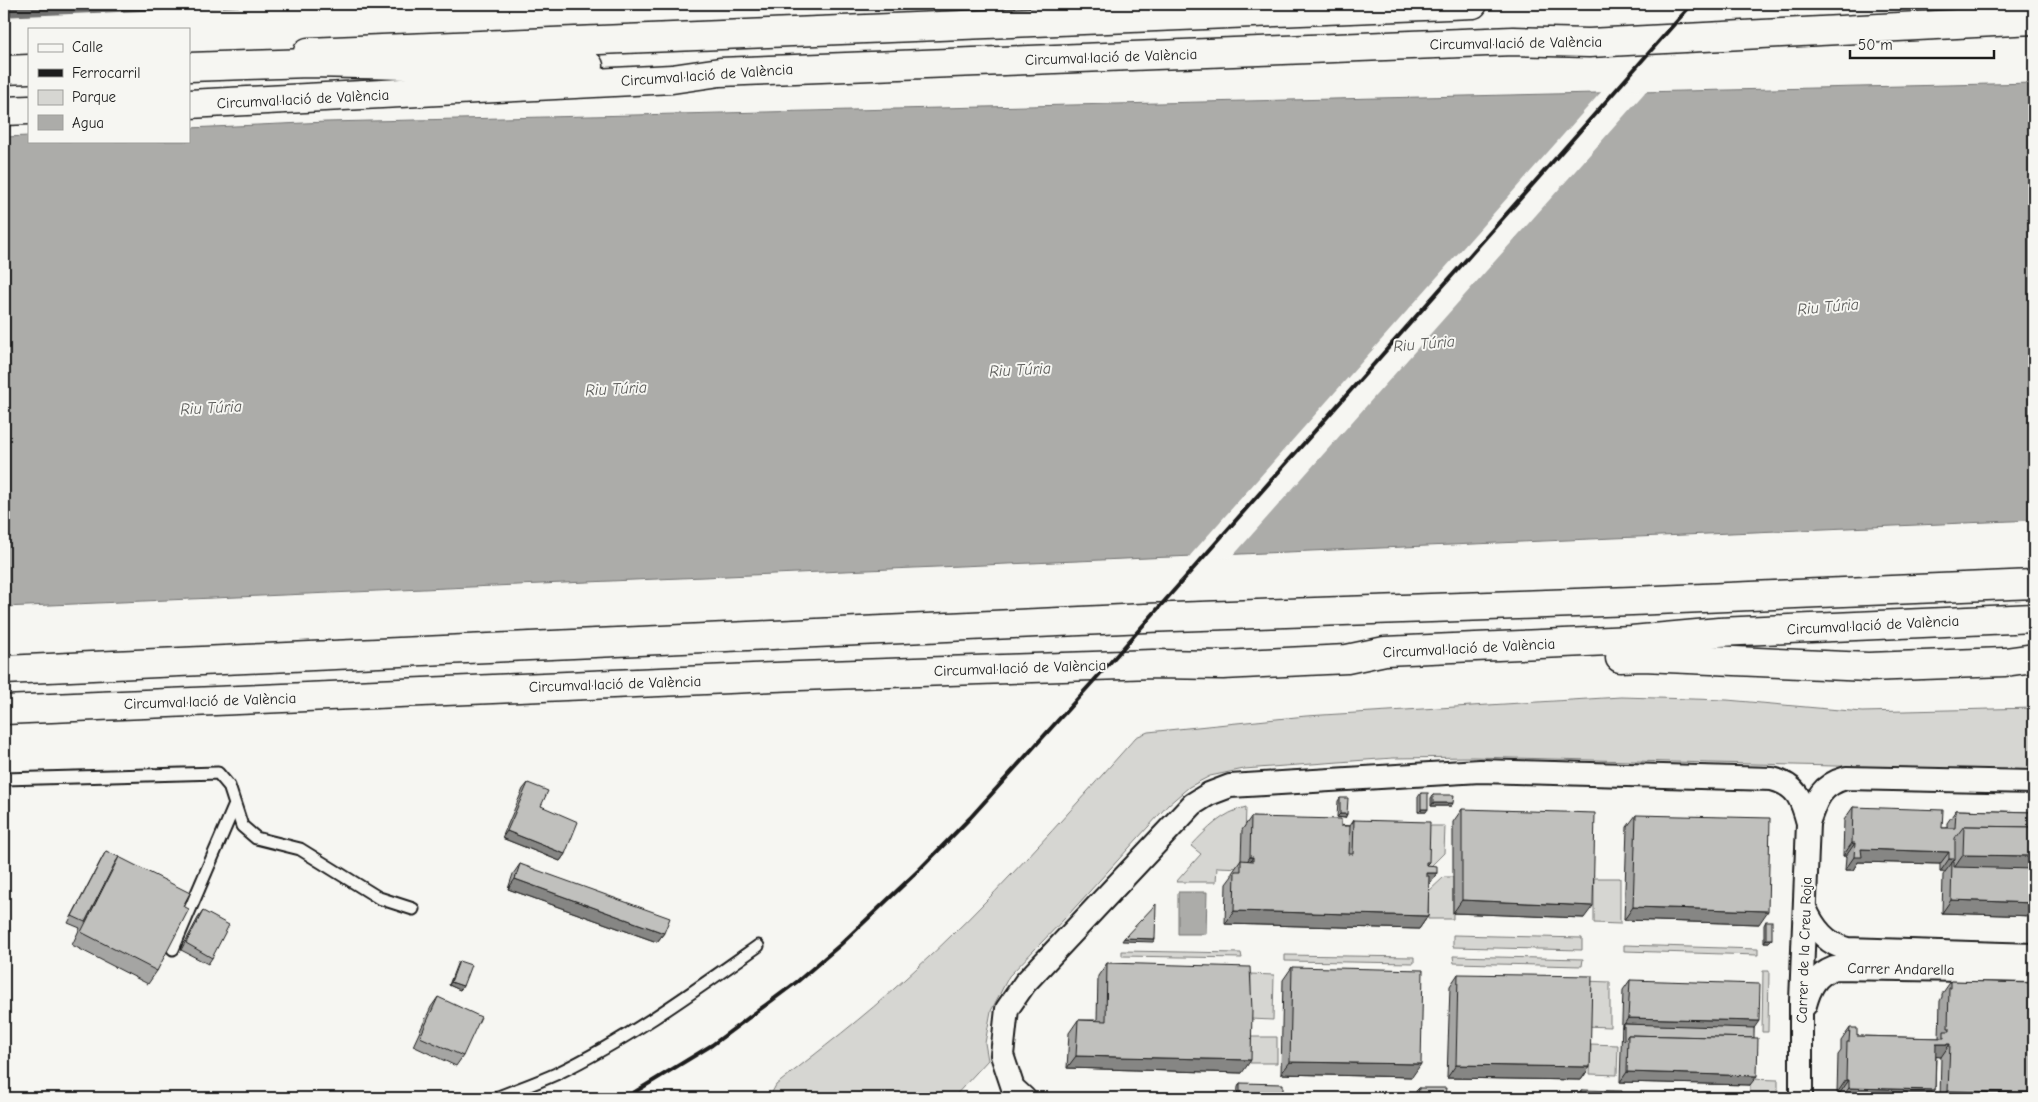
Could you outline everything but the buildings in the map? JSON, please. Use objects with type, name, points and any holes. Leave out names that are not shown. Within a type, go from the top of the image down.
[{"type":"highway","points":[[190,57],[1473,4]]},
{"type":"highway","name":"Circumval·lació de València","points":[[190,104],[662,79],[720,72],[1513,41],[1589,43],[2034,20]]},
{"type":"highway","points":[[190,67],[309,63],[507,67],[669,64],[720,72]]},
{"type":"highway","points":[[4,70],[28,69]]},
{"type":"highway","points":[[4,111],[28,110]]},
{"type":"highway","points":[[4,670],[1145,618],[1642,601],[2034,584]]},
{"type":"highway","name":"Circumval·lació de València","points":[[4,710],[799,676],[1143,664],[1222,665],[1347,659],[1385,651],[1632,640],[1719,632],[2034,618]]},
{"type":"highway","points":[[1347,659],[1386,667],[1643,657],[1868,667],[2005,662],[2034,658]]},
{"type":"highway","points":[[2005,662],[2034,667]]},
{"type":"street","points":[[1024,1098],[1013,1088],[1002,1055],[1007,1009],[1025,983],[1193,804],[1209,794],[1230,786],[1480,772],[1772,779],[1792,788],[1802,800],[1808,823]]},
{"type":"street","points":[[1808,823],[1819,796],[1827,784],[1846,778],[2034,782]]},
{"type":"street","name":"Carrer de la Creu Roja","points":[[1799,1091],[1808,823]]},
{"type":"street","name":"Carrer Andarella","points":[[1805,908],[1811,922],[1825,938],[1835,946],[1847,950],[2034,955]]},
{"type":"street","name":"Carrer Andarella","points":[[1825,938],[1838,942],[1864,937],[2034,940]]},
{"type":"street","name":"Carrer Andarella","points":[[1801,1020],[1807,995],[1815,980],[1823,972],[1834,968],[2034,971]]},
{"type":"lane","points":[[4,780],[218,774],[230,786],[234,806],[242,826],[256,838],[300,849],[378,898],[413,908]]},
{"type":"lane","points":[[173,949],[234,806]]},
{"type":"lane","points":[[496,1098],[555,1074],[609,1046],[676,1005],[758,946]]},
{"type":"green space","points":[[1621,697],[1727,700],[1862,712],[2034,708],[2034,771],[1473,757],[1393,758],[1244,769],[1210,776],[1189,787],[1168,805],[1069,914],[1009,976],[991,1011],[985,1043],[988,1060],[953,1098],[769,1098],[776,1085],[874,1007],[966,922],[1136,737],[1148,732],[1306,716]]},
{"type":"green space","points":[[1246,807],[1244,868],[1217,867],[1216,882],[1176,882],[1201,854],[1191,846],[1223,817]]},
{"type":"green space","points":[[1421,826],[1445,826],[1444,853],[1425,872]]},
{"type":"green space","points":[[1444,877],[1453,877],[1453,919],[1428,919],[1428,892]]},
{"type":"green space","points":[[1594,878],[1620,878],[1620,924],[1594,923]]},
{"type":"green space","points":[[1453,935],[1582,938],[1582,950],[1453,947]]},
{"type":"green space","points":[[1624,945],[1758,949],[1758,955],[1624,951]]},
{"type":"green space","points":[[1122,951],[1241,953],[1242,958],[1122,956]]},
{"type":"green space","points":[[1285,955],[1414,957],[1414,963],[1285,961]]},
{"type":"green space","points":[[1453,956],[1583,959],[1582,966],[1454,963]]},
{"type":"green space","points":[[1763,971],[1769,971],[1768,1032],[1762,1032]]},
{"type":"green space","points":[[1251,974],[1274,975],[1273,1020],[1250,1019]]},
{"type":"green space","points":[[1584,981],[1610,982],[1610,1027],[1584,1026]]},
{"type":"green space","points":[[1251,1037],[1277,1037],[1277,1063],[1250,1063]]},
{"type":"green space","points":[[1591,1044],[1618,1045],[1617,1075],[1590,1074]]},
{"type":"green space","points":[[1750,1079],[1778,1080],[1778,1098],[1750,1098]]},
{"type":"water","name":"Riu Túria","points":[[2034,83],[2034,520],[4,607],[4,137],[28,136],[28,142],[190,142],[190,128],[327,122]]},
{"type":"water","points":[[1178,892],[1207,892],[1206,934],[1178,934]]},
{"type":"pier","points":[[1647,90],[1232,557],[1187,559],[1602,91]]},
{"type":"waterway","points":[[4,9],[126,4]]},
{"type":"waterway","points":[[4,14],[243,4]]},
{"type":"railway","points":[[625,1098],[712,1045],[798,981],[840,945],[919,870],[970,818],[1116,656],[1692,4]]}]
